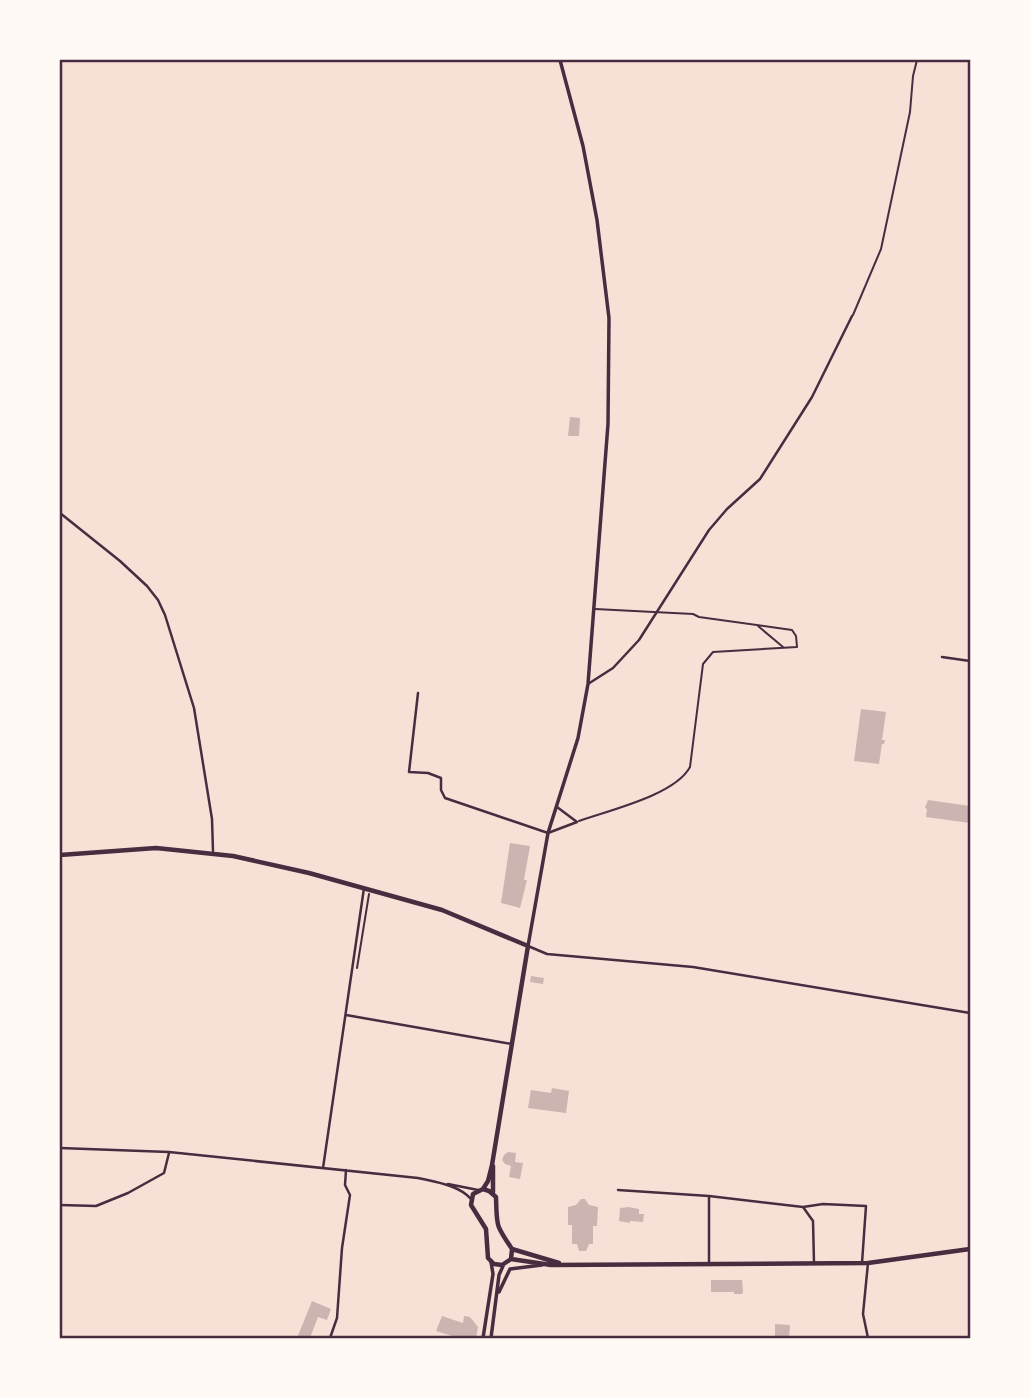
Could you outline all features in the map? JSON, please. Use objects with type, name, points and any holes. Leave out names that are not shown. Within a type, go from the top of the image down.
[{"type":"main road","points":[[483,1339],[493,1274],[487,1256],[486,1230],[472,1208],[471,1199],[488,1181],[492,1165],[548,833],[578,738],[588,684],[608,424],[609,318],[593,195],[560,60]]},
{"type":"main road","points":[[60,855],[141,848],[195,851],[253,860],[451,913],[528,946]]},
{"type":"main road","points":[[492,1165],[498,1228],[512,1249],[511,1259]]},
{"type":"main road","points":[[481,1190],[493,1193]]},
{"type":"main road","points":[[512,1249],[564,1264]]},
{"type":"main road","points":[[497,1297],[510,1269],[564,1264],[865,1263],[971,1249]]},
{"type":"main road","points":[[491,1262],[499,1265],[511,1259],[551,1265]]},
{"type":"main road","points":[[491,1339],[499,1275],[504,1264]]},
{"type":"street","points":[[588,684],[613,668],[639,640],[709,530],[727,509],[760,479],[812,397],[852,316]]},
{"type":"street","points":[[60,513],[120,561],[148,586],[158,600],[171,630],[194,708],[212,819],[213,851]]},
{"type":"street","points":[[942,657],[971,661]]},
{"type":"street","points":[[418,693],[409,772],[428,773],[441,778],[441,790],[445,798],[548,833],[577,822]]},
{"type":"street","points":[[556,806],[577,822]]},
{"type":"street","points":[[323,1168],[364,888]]},
{"type":"street","points":[[528,946],[547,954],[693,967],[971,1013]]},
{"type":"street","points":[[346,1015],[512,1044]]},
{"type":"street","points":[[60,1148],[169,1152],[418,1178],[481,1190]]},
{"type":"street","points":[[60,1205],[96,1206],[128,1193],[164,1173],[169,1152]]},
{"type":"street","points":[[330,1339],[337,1318],[342,1248],[350,1195],[345,1185],[346,1170]]},
{"type":"street","points":[[445,1184],[471,1199]]},
{"type":"street","points":[[618,1190],[709,1196],[803,1207],[823,1203],[866,1206],[863,1314],[868,1339]]},
{"type":"street","points":[[709,1196],[709,1265]]},
{"type":"street","points":[[803,1207],[813,1221],[814,1264]]},
{"type":"lane","points":[[852,316],[881,249],[910,111],[917,60]]},
{"type":"lane","points":[[577,822],[669,789],[685,776],[690,767],[703,664],[713,652],[797,647],[796,636],[792,630],[693,614],[594,609]]},
{"type":"lane","points":[[757,625],[783,647]]},
{"type":"building","points":[[570,417],[580,418],[579,436],[568,436]]},
{"type":"building","points":[[861,709],[886,712],[882,740],[885,740],[879,764],[854,761]]},
{"type":"building","points":[[928,800],[970,806],[970,823],[926,817]]},
{"type":"building","points":[[510,843],[530,846],[524,880],[527,880],[520,908],[501,903]]},
{"type":"building","points":[[531,976],[544,978],[543,984],[530,982]]},
{"type":"building","points":[[552,1088],[569,1091],[566,1113],[528,1108],[531,1090],[551,1093]]},
{"type":"building","points":[[508,1152],[516,1153],[515,1162],[523,1163],[520,1179],[509,1177],[511,1166],[502,1160]]},
{"type":"building","points":[[581,1199],[598,1207],[597,1226],[593,1226],[593,1244],[589,1244],[586,1251],[579,1251],[577,1244],[572,1244],[572,1225],[568,1225],[568,1207],[576,1205]]},
{"type":"building","points":[[620,1208],[639,1209],[639,1214],[644,1214],[643,1222],[619,1221]]},
{"type":"building","points":[[711,1280],[742,1280],[743,1292],[711,1292]]},
{"type":"building","points":[[312,1301],[331,1309],[327,1320],[318,1317],[310,1338],[297,1338]]},
{"type":"building","points":[[442,1316],[463,1323],[464,1316],[470,1317],[478,1327],[476,1338],[459,1338],[436,1331]]},
{"type":"building","points":[[775,1324],[790,1325],[789,1338],[775,1338]]}]
